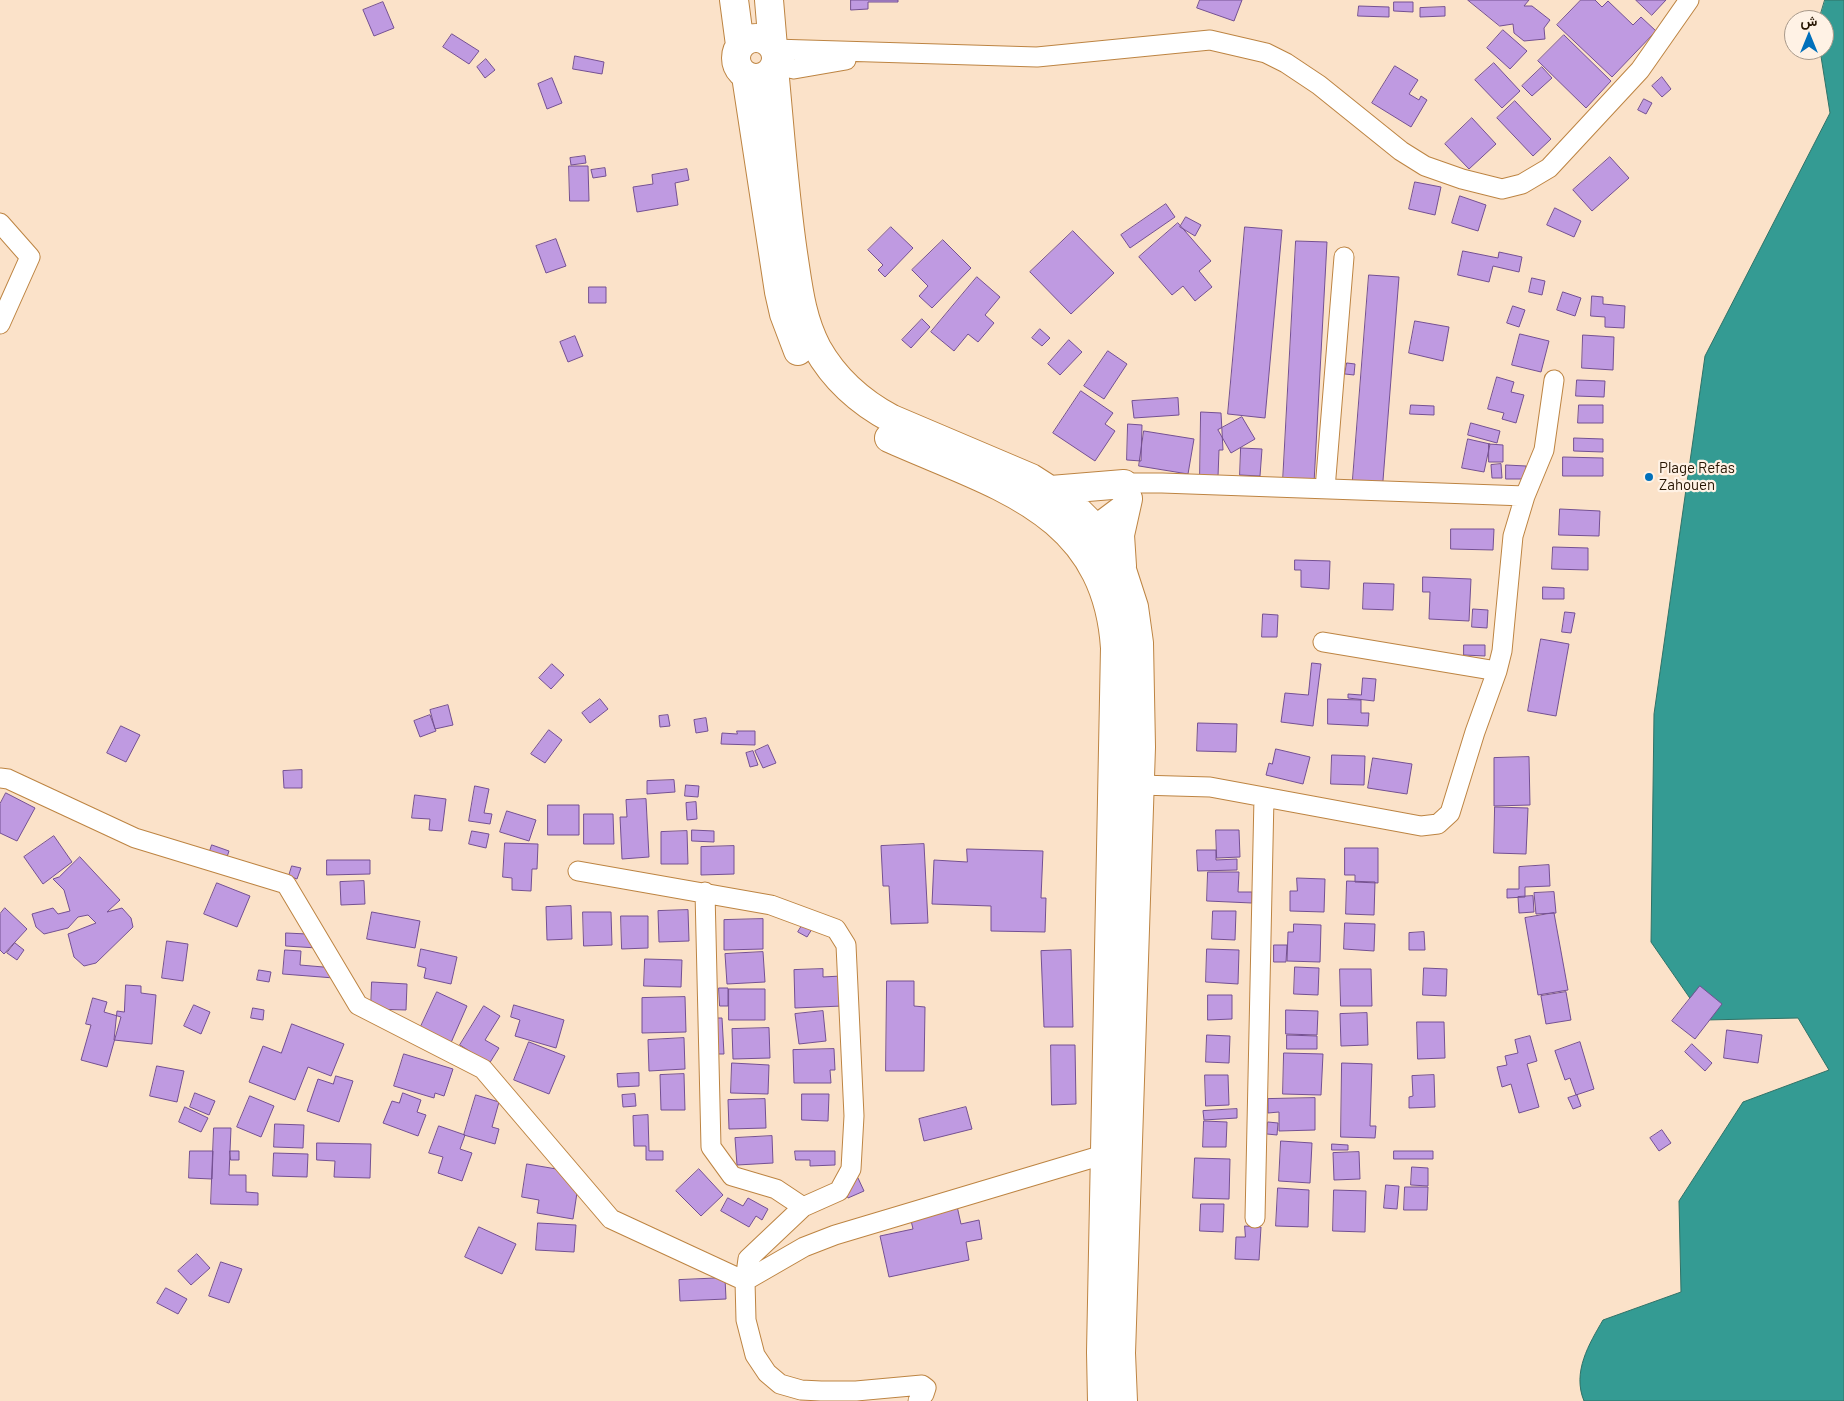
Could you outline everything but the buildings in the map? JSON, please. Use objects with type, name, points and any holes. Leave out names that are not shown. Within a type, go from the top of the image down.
[{"type":"main road","points":[[734,0],[740,45]]},
{"type":"main road","points":[[769,0],[784,185],[801,306],[807,326],[827,365],[856,396],[892,420],[1031,478],[1051,490],[1075,524],[1103,586],[1114,627],[1118,1154],[1123,1401]]},
{"type":"main road","points":[[746,76],[752,78],[764,77],[774,57],[769,42],[757,38],[745,41],[737,50],[735,62],[746,76],[784,314],[800,356],[812,375],[842,408],[879,434],[1018,496],[1075,524],[1113,553],[1122,570],[1134,607],[1139,643],[1139,785],[1102,1401]]},
{"type":"main road","points":[[1051,490],[1126,492],[1120,535],[1122,570]]},
{"type":"street","points":[[774,57],[794,69],[837,61],[887,57],[900,53],[1038,57],[1210,40],[1266,53],[1286,64],[1319,85],[1401,151],[1425,166],[1462,179],[1502,189],[1522,184],[1549,168],[1640,70],[1689,0]]},
{"type":"street","points":[[0,223],[30,257],[0,324]]},
{"type":"street","points":[[1325,489],[1344,257]]},
{"type":"street","points":[[1139,785],[1210,787],[1421,826],[1438,824],[1450,813],[1454,806],[1466,756],[1497,671],[1502,651],[1513,536],[1525,496],[1544,450],[1554,380]]},
{"type":"street","points":[[1075,524],[1126,492],[1162,483],[1525,496]]},
{"type":"street","points":[[1323,642],[1497,671]]},
{"type":"street","points":[[0,778],[8,779],[135,838],[286,884],[358,1006],[482,1069],[611,1219],[745,1281]]},
{"type":"street","points":[[1255,1218],[1264,797]]},
{"type":"street","points":[[578,871],[772,905],[836,929],[846,945],[854,1116],[851,1169],[839,1191],[803,1207],[748,1259],[745,1281],[746,1320],[755,1355],[767,1373],[780,1384],[801,1390],[821,1391],[856,1391],[922,1385],[926,1388],[918,1401]]},
{"type":"street","points":[[706,892],[711,1148],[732,1176],[776,1189],[803,1207]]},
{"type":"street","points":[[745,1281],[804,1247],[835,1235],[1118,1154]]},
{"type":"water","points":[[1825,0],[1844,0],[1844,1401],[1584,1401],[1581,1390],[1581,1369],[1592,1339],[1603,1320],[1681,1292],[1679,1201],[1743,1102],[1829,1070],[1798,1018],[1705,1020],[1651,942],[1654,714],[1705,356],[1830,113],[1822,60],[1834,60],[1834,10],[1822,10]]},
{"type":"place","name":"Plage Refas Zahouen","points":[[1649,477]]}]
